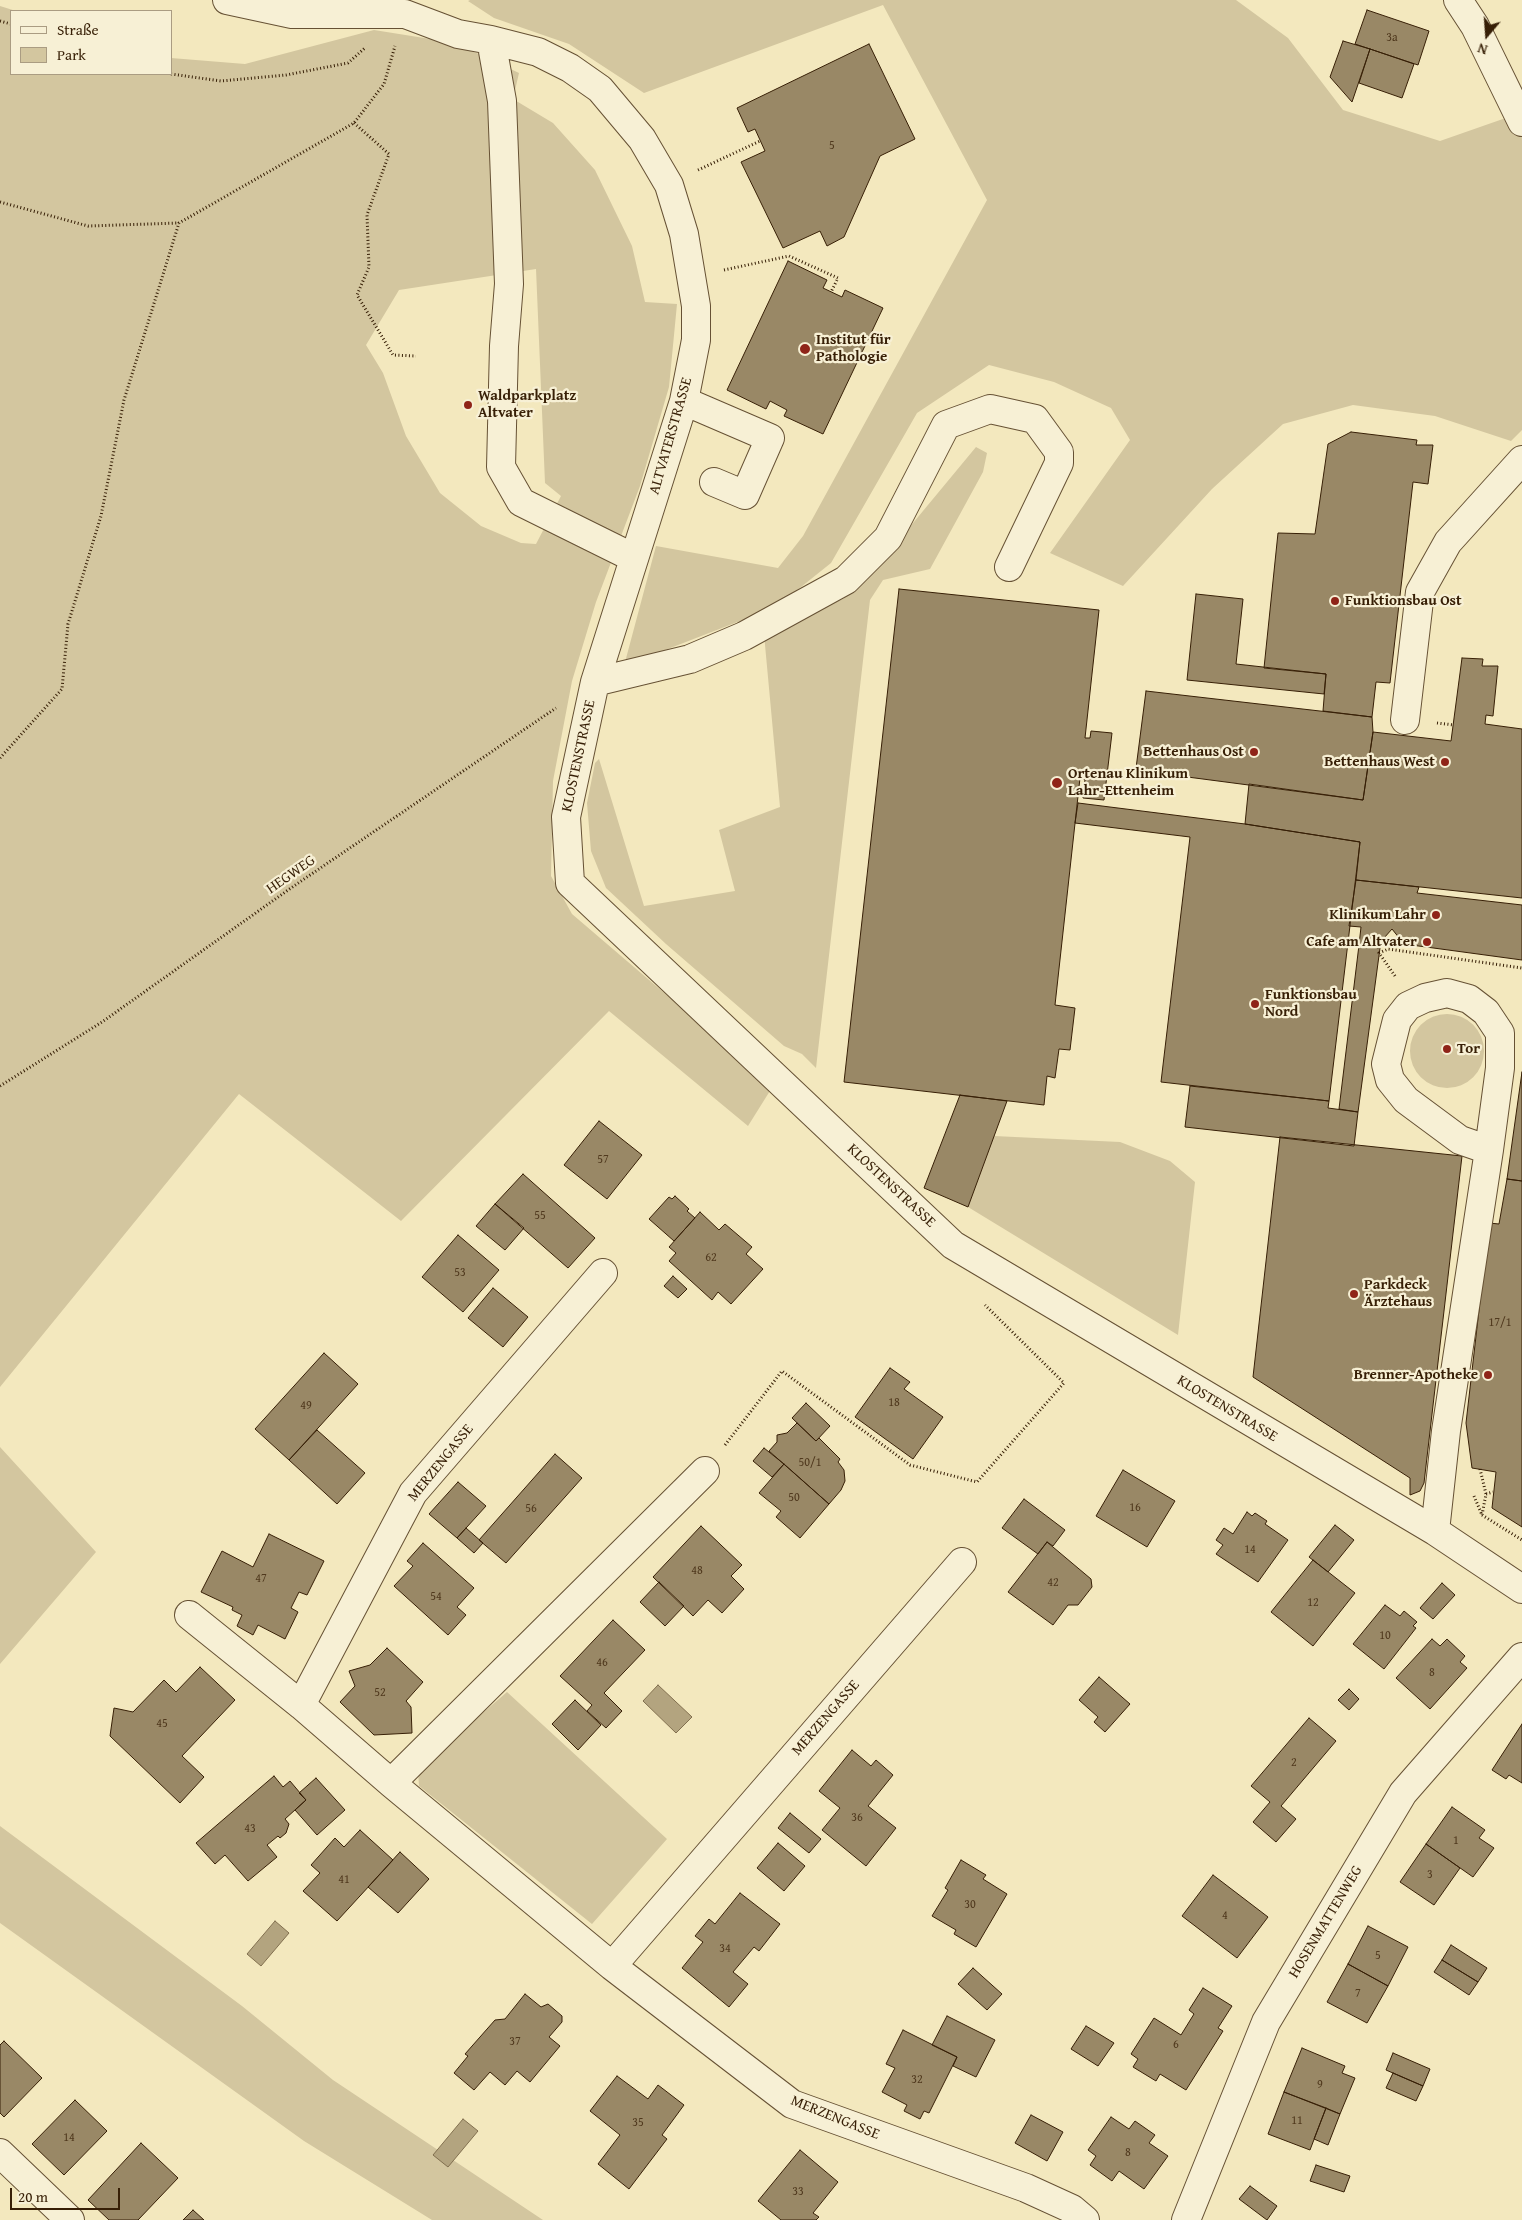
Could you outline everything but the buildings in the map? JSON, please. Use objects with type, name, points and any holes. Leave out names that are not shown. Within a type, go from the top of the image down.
[{"type":"street","name":"ALTVATERSTRASSE","points":[[227,0],[292,14],[413,7],[458,34],[538,52],[570,68],[600,89],[642,139],[669,185],[684,234],[692,277],[696,306],[696,340],[684,401],[595,682]]},
{"type":"street","points":[[1458,0],[1475,26],[1522,122]]},
{"type":"street","points":[[491,40],[502,101],[509,284],[504,346],[501,467],[521,502],[634,558]]},
{"type":"street","points":[[684,401],[770,438],[745,495],[714,482]]},
{"type":"street","points":[[595,682],[690,659],[744,636],[846,580],[888,538],[946,425],[990,409],[1035,419],[1059,452],[1059,463],[1010,567]]},
{"type":"street","points":[[1405,720],[1420,592],[1448,542],[1522,460]]},
{"type":"street","name":"KLOSTENSTRASSE","points":[[595,682],[566,818],[570,883],[953,1245],[992,1270],[1435,1531],[1522,1589]]},
{"type":"street","points":[[1435,1531],[1446,1431],[1489,1150],[1500,1068],[1500,1033],[1486,1012],[1469,999],[1446,992],[1425,998],[1408,1006],[1397,1020],[1386,1064],[1390,1080],[1406,1100],[1460,1140],[1489,1150]]},
{"type":"street","name":"MERZENGASSE","points":[[302,1705],[413,1493],[603,1273]]},
{"type":"street","points":[[391,1783],[705,1471]]},
{"type":"street","name":"MERZENGASSE","points":[[612,1966],[962,1562]]},
{"type":"street","name":"MERZENGASSE","points":[[189,1615],[302,1705],[391,1783],[612,1966],[792,2104],[1026,2188],[1072,2209],[1085,2220]]},
{"type":"street","name":"HOSENMATTENWEG","points":[[1186,2220],[1266,2022],[1403,1793],[1522,1658]]},
{"type":"street","points":[[0,2152],[70,2220]]},
{"type":"path","points":[[172,74],[221,80],[286,75],[348,63],[413,7]]},
{"type":"path","points":[[0,202],[88,226],[179,223],[354,123],[384,84],[413,7]]},
{"type":"path","points":[[354,123],[389,154],[366,214],[369,267],[357,295],[393,355],[416,356]]},
{"type":"path","points":[[669,185],[760,141]]},
{"type":"path","points":[[0,758],[62,689],[68,624],[102,516],[124,400],[179,223]]},
{"type":"path","points":[[692,277],[789,256],[838,278],[831,292]]},
{"type":"path","name":"HEGWEG","points":[[0,1086],[102,1022],[288,890],[595,682]]},
{"type":"path","points":[[705,1471],[782,1371],[910,1465],[977,1482],[1064,1383],[982,1302]]},
{"type":"path","points":[[1480,1469],[1486,1494]]},
{"type":"path","points":[[1482,1515],[1522,1540]]},
{"type":"green space","points":[[1236,0],[1288,38],[1343,110],[1440,141],[1520,113],[1522,119],[1522,430],[1511,441],[1435,416],[1353,405],[1283,424],[1212,489],[1123,586],[1050,553],[1130,440],[1111,408],[1054,382],[989,365],[917,413],[831,563],[776,607],[624,666],[656,546],[778,568],[803,536],[987,200],[883,5],[644,93],[569,44],[494,18],[468,1]]},
{"type":"green space","points":[[0,6],[13,10],[10,10],[10,75],[172,75],[172,58],[245,64],[374,30],[443,41],[479,54],[519,73],[513,99],[553,123],[595,170],[632,246],[645,302],[677,304],[669,387],[640,486],[596,602],[572,681],[553,781],[551,876],[572,914],[773,1086],[748,1126],[609,1011],[401,1221],[239,1094],[0,1387]],"holes":[[[536,269],[545,483],[561,496],[536,544],[521,543],[481,526],[440,493],[406,436],[383,373],[366,345],[399,290]]]},
{"type":"green space","points":[[976,447],[987,453],[983,472],[930,569],[883,580],[870,600],[816,1068],[802,1054],[784,1046],[666,944],[606,888],[591,851],[587,803],[595,763],[599,759],[644,906],[735,891],[719,830],[780,807],[764,634],[843,599],[865,581]]},
{"type":"green space","points":[[1447,1014],[1468,1020],[1478,1030],[1484,1051],[1478,1072],[1468,1082],[1447,1088],[1426,1082],[1416,1072],[1410,1051],[1416,1030],[1426,1020]]},
{"type":"green space","points":[[994,1136],[1120,1142],[1170,1161],[1195,1182],[1178,1335],[968,1207]]},
{"type":"green space","points":[[0,1447],[96,1552],[0,1664]]},
{"type":"green space","points":[[507,1692],[667,1839],[592,1924],[419,1786],[418,1771],[425,1763]]},
{"type":"green space","points":[[0,1826],[242,2006],[333,2080],[543,2220],[432,2220],[304,2141],[0,1923]]},
{"type":"shaded area","points":[[658,1685],[692,1717],[676,1733],[643,1701]]},
{"type":"shaded area","points":[[275,1921],[289,1933],[261,1966],[247,1954]]},
{"type":"shaded area","points":[[463,2119],[478,2131],[448,2167],[433,2155]]},
{"type":"place","name":"Institut für Pathologie","points":[[805,349]]},
{"type":"place","name":"Waldparkplatz Altvater","points":[[468,405]]},
{"type":"place","name":"Funktionsbau Ost","points":[[1335,601]]},
{"type":"place","name":"Bettenhaus Ost","points":[[1254,752]]},
{"type":"place","name":"Bettenhaus West","points":[[1445,762]]},
{"type":"place","name":"Ortenau Klinikum Lahr-Ettenheim","points":[[1057,783]]},
{"type":"place","name":"Klinikum Lahr","points":[[1436,915]]},
{"type":"place","name":"Cafe am Altvater","points":[[1427,942]]},
{"type":"place","name":"Funktionsbau Nord","points":[[1255,1004]]},
{"type":"place","name":"Tor","points":[[1447,1049]]},
{"type":"place","name":"Parkdeck Ärztehaus","points":[[1354,1294]]},
{"type":"place","name":"Brenner-Apotheke","points":[[1488,1375]]}]
